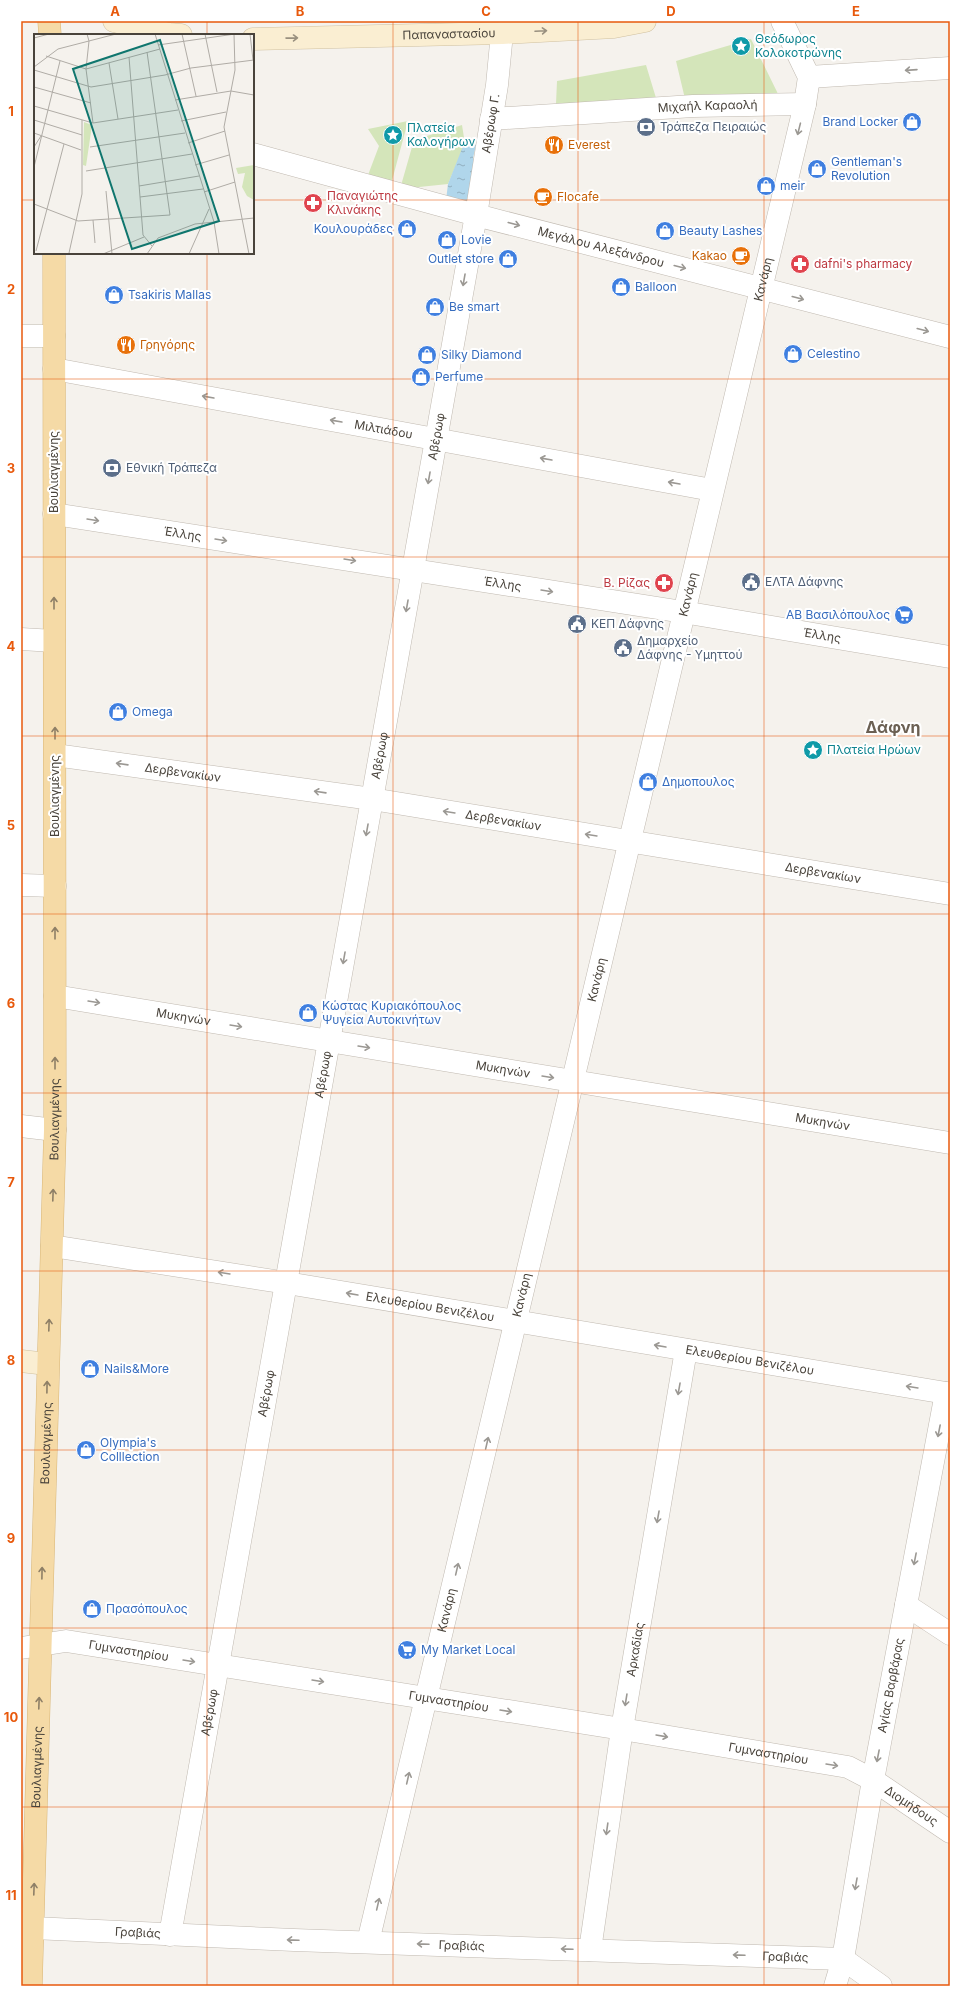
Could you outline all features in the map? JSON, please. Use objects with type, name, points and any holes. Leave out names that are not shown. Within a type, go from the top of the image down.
[{"type":"main road","points":[[49,21],[50,34]]},
{"type":"main road","points":[[114,21],[175,31]]},
{"type":"main road","name":"Παπαναστασίου","points":[[254,39],[502,33],[614,26],[645,21]]},
{"type":"main road","name":"Βουλιαγμένης","points":[[28,1973],[33,1928],[31,1646],[47,1364],[55,1130],[54,254]]},
{"type":"main road","points":[[21,1361],[47,1364]]},
{"type":"street","points":[[782,21],[809,77],[950,68]]},
{"type":"street","name":"Αβέρωφ Γ.","points":[[476,214],[491,119],[502,33]]},
{"type":"street","name":"Κανάρη","points":[[368,1942],[760,288],[805,104],[809,77]]},
{"type":"street","name":"Μιχαήλ Καραολή","points":[[491,119],[693,106],[805,104]]},
{"type":"street","name":"Μεγάλου Αλεξάνδρου","points":[[254,154],[476,214],[950,337]]},
{"type":"street","name":"Αβέρωφ","points":[[170,1935],[476,214]]},
{"type":"street","points":[[21,336],[54,336]]},
{"type":"street","name":"Μιλτιάδου","points":[[54,369],[712,490]]},
{"type":"street","name":"Έλλης","points":[[54,514],[683,612],[950,657]]},
{"type":"street","points":[[21,639],[54,641]]},
{"type":"street","name":"Δερβενακίων","points":[[55,755],[372,800],[950,894]]},
{"type":"street","points":[[21,885],[55,886]]},
{"type":"street","name":"Μυκηνών","points":[[55,996],[950,1143]]},
{"type":"street","points":[[21,1126],[55,1130]]},
{"type":"street","name":"Ελευθερίου Βενιζέλου","points":[[52,1246],[286,1283],[686,1350],[949,1391]]},
{"type":"street","name":"Αρκαδίας","points":[[590,1950],[622,1729],[686,1350]]},
{"type":"street","name":"Αγίας Βαρβάρας","points":[[835,1986],[843,1959],[873,1780],[949,1391]]},
{"type":"street","points":[[906,1605],[950,1634]]},
{"type":"street","name":"Γυμναστηρίου","points":[[31,1646],[66,1641],[622,1729],[848,1768],[873,1780]]},
{"type":"street","name":"Διομήδους","points":[[873,1780],[950,1832]]},
{"type":"street","name":"Γραβιάς","points":[[33,1928],[170,1935],[843,1959]]},
{"type":"street","points":[[843,1959],[881,1986]]},
{"type":"green space","points":[[751,39],[781,100],[686,103],[676,61]]},
{"type":"green space","points":[[646,65],[656,98],[556,104],[557,81]]},
{"type":"green space","points":[[408,121],[390,188],[365,183],[379,146],[368,129]]},
{"type":"green space","points":[[462,125],[465,144],[448,184],[400,189],[414,140]]},
{"type":"water","points":[[465,141],[476,145],[473,158],[476,162],[469,207],[446,200],[448,184]]},
{"type":"place","name":"Θεόδωρος Κολοκοτρώνης","points":[[741,46]]},
{"type":"place","name":"Brand Locker","points":[[912,122]]},
{"type":"place","name":"Τράπεζα Πειραιώς","points":[[646,127]]},
{"type":"place","name":"Πλατεία Καλογήρων","points":[[393,135]]},
{"type":"place","name":"Everest","points":[[554,145]]},
{"type":"place","name":"Gentleman's Revolution","points":[[817,169]]},
{"type":"place","name":"meir","points":[[766,186]]},
{"type":"place","name":"Flocafe","points":[[543,197]]},
{"type":"place","name":"Παναγιώτης Κλινάκης","points":[[313,203]]},
{"type":"place","name":"Κουλουράδες","points":[[407,229]]},
{"type":"place","name":"Beauty Lashes","points":[[665,231]]},
{"type":"place","name":"Lovie","points":[[447,240]]},
{"type":"place","name":"Kakao","points":[[741,256]]},
{"type":"place","name":"Outlet store","points":[[508,259]]},
{"type":"place","name":"dafni's pharmacy","points":[[800,264]]},
{"type":"place","name":"Balloon","points":[[621,287]]},
{"type":"place","name":"Tsakiris Mallas","points":[[114,295]]},
{"type":"place","name":"Be smart","points":[[435,307]]},
{"type":"place","name":"Γρηγόρης","points":[[126,345]]},
{"type":"place","name":"Celestino","points":[[793,354]]},
{"type":"place","name":"Silky Diamond","points":[[427,355]]},
{"type":"place","name":"Perfume","points":[[421,377]]},
{"type":"place","name":"Εθνική Τράπεζα","points":[[112,468]]},
{"type":"place","name":"ΕΛΤΑ Δάφνης","points":[[751,582]]},
{"type":"place","name":"Β. Ρίζας","points":[[664,583]]},
{"type":"place","name":"ΑΒ Βασιλόπουλος","points":[[904,615]]},
{"type":"place","name":"ΚΕΠ Δάφνης","points":[[577,624]]},
{"type":"place","name":"Δημαρχείο Δάφνης - Υμηττού","points":[[623,648]]},
{"type":"place","name":"Omega","points":[[118,712]]},
{"type":"place","name":"Πλατεία Ηρώων","points":[[813,750]]},
{"type":"place","name":"Δημοπουλος","points":[[648,782]]},
{"type":"place","name":"Κώστας Κυριακόπουλος Ψυγεία Αυτοκινήτων","points":[[308,1013]]},
{"type":"place","name":"Nails&More","points":[[90,1369]]},
{"type":"place","name":"Olympia's Colllection","points":[[86,1450]]},
{"type":"place","name":"Πρασόπουλος","points":[[92,1609]]},
{"type":"place","name":"My Market Local","points":[[407,1650]]},
{"type":"district","name":"Δάφνη","points":[[893,727]]}]
